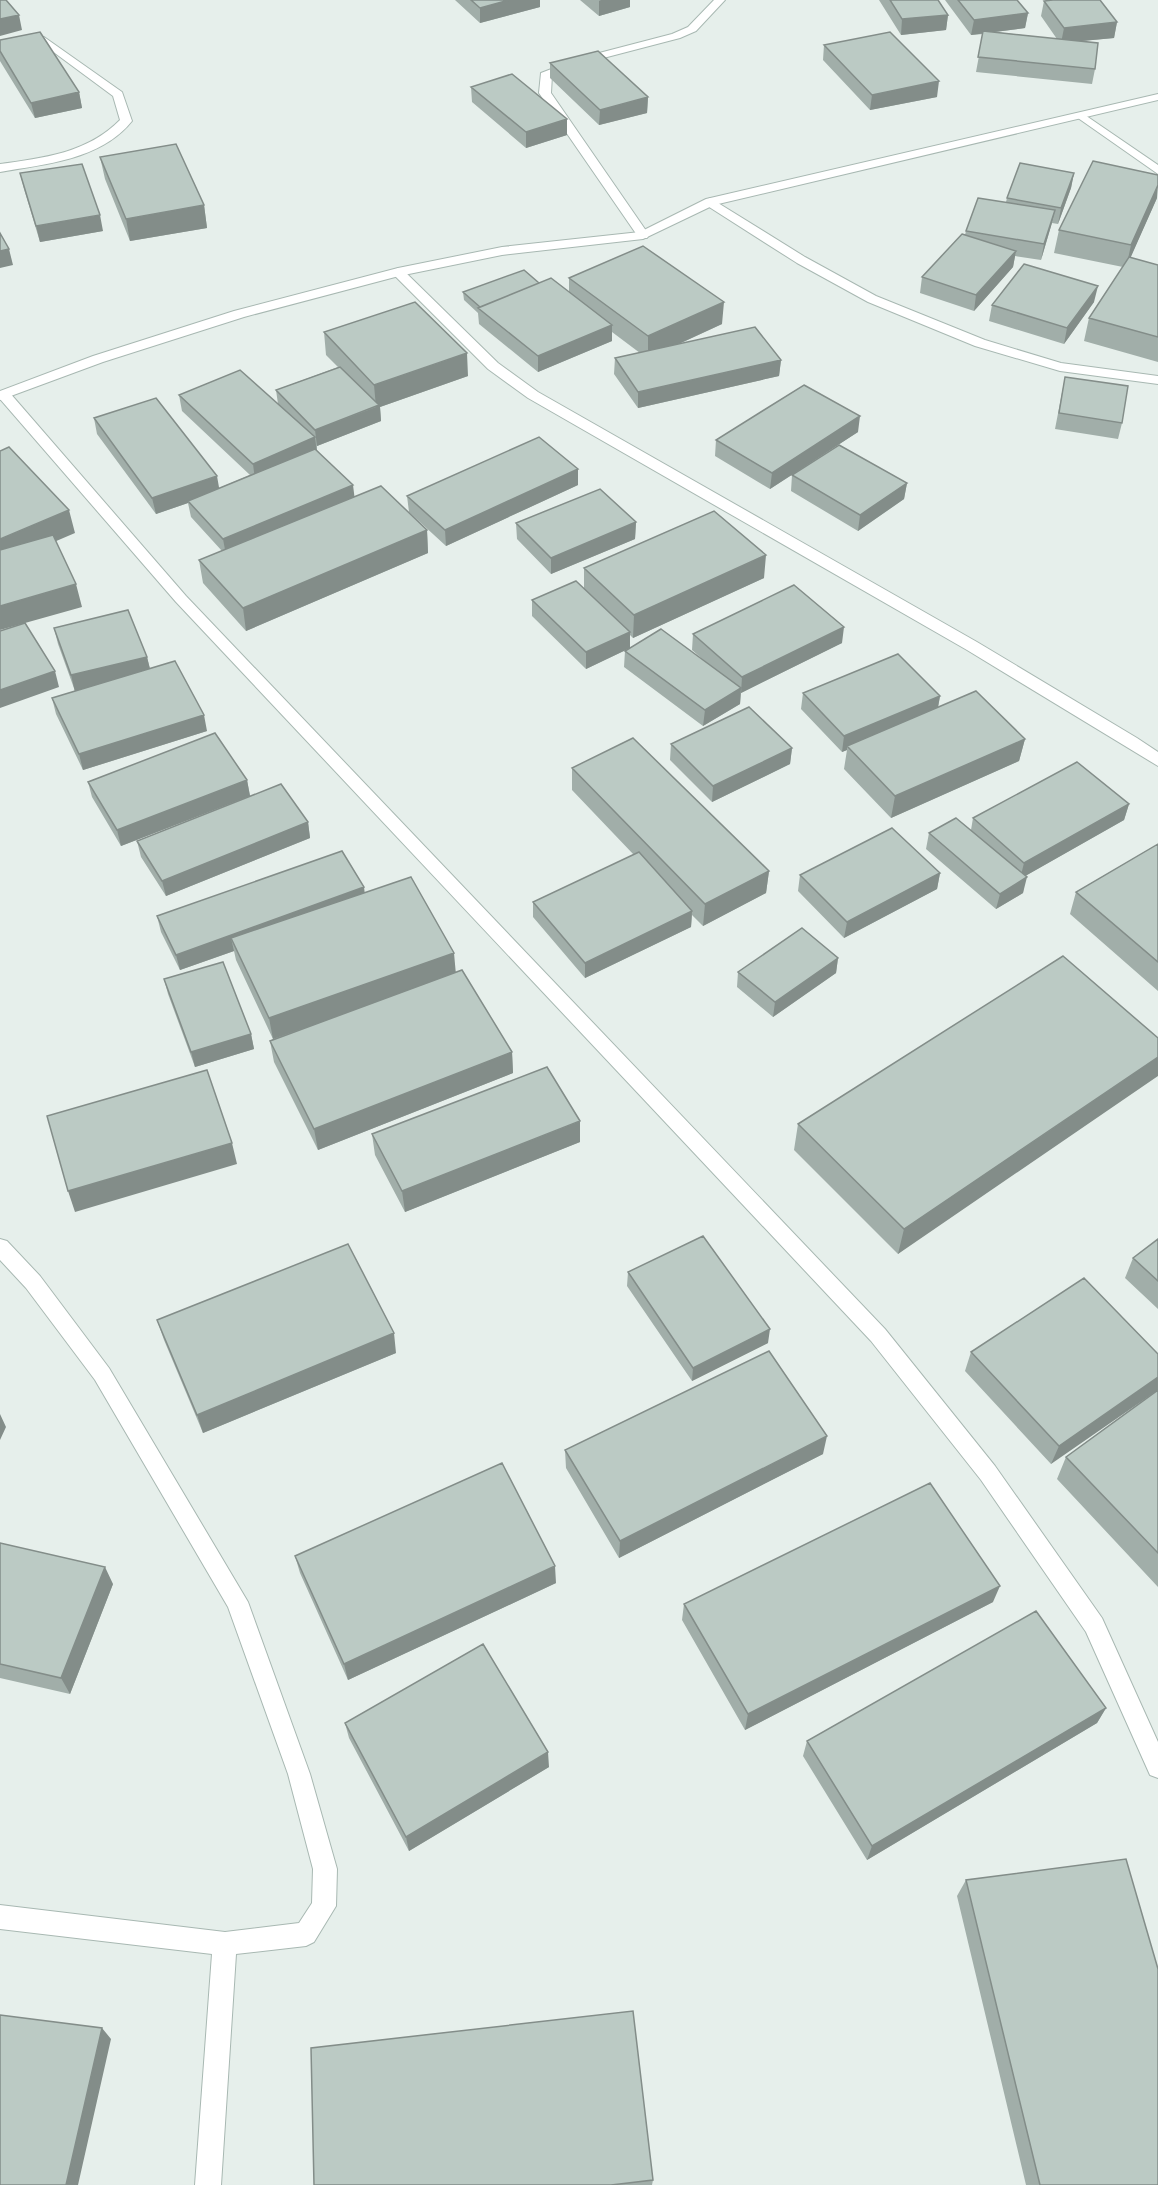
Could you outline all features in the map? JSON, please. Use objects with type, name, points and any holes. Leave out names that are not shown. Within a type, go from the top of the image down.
[{"type":"street","points":[[643,235],[545,93],[547,73],[584,60],[676,36],[692,29],[720,0]]},
{"type":"street","points":[[0,168],[39,162],[85,149],[116,134],[126,121],[118,94],[44,40]]},
{"type":"street","points":[[1158,97],[710,202],[643,235],[502,251],[398,272],[228,317],[99,359],[2,396],[181,599],[878,1335],[988,1473],[1094,1625],[1158,1767]]},
{"type":"street","points":[[1082,116],[1158,170]]},
{"type":"street","points":[[710,202],[801,260],[872,299],[980,343],[1060,367],[1158,380]]},
{"type":"street","points":[[398,272],[493,366],[533,395],[972,646],[1131,741],[1158,760]]},
{"type":"street","points":[[0,1247],[33,1282],[102,1374],[237,1602],[300,1774],[325,1869],[324,1906],[306,1934],[225,1944],[0,1917]]},
{"type":"street","points":[[208,2185],[225,1944]]},
{"type":"building","points":[[0,0],[6,0],[19,15],[0,19]]},
{"type":"building","points":[[471,0],[509,0],[480,8]]},
{"type":"building","points":[[890,0],[938,0],[948,15],[902,19]]},
{"type":"building","points":[[958,0],[1017,0],[1028,13],[974,20]]},
{"type":"building","points":[[1100,0],[1117,22],[1064,28],[1044,1]]},
{"type":"building","points":[[983,31],[1098,43],[1095,69],[978,57]]},
{"type":"building","points":[[40,32],[79,92],[31,103],[0,51],[0,40]]},
{"type":"building","points":[[890,32],[939,81],[872,95],[824,45]]},
{"type":"building","points":[[598,51],[648,97],[600,110],[550,63]]},
{"type":"building","points":[[512,74],[567,119],[526,132],[471,87]]},
{"type":"building","points":[[176,144],[204,205],[126,219],[100,157]]},
{"type":"building","points":[[1093,161],[1158,175],[1158,185],[1131,245],[1059,230]]},
{"type":"building","points":[[1020,163],[1074,173],[1061,208],[1007,198]]},
{"type":"building","points":[[82,164],[100,215],[36,226],[20,173]]},
{"type":"building","points":[[978,198],[1055,210],[1044,244],[966,231]]},
{"type":"building","points":[[0,233],[9,249],[0,251]]},
{"type":"building","points":[[962,234],[1016,251],[976,295],[922,277]]},
{"type":"building","points":[[643,246],[724,302],[648,336],[569,278]]},
{"type":"building","points":[[1129,257],[1158,265],[1158,337],[1089,318]]},
{"type":"building","points":[[1024,264],[1098,286],[1067,328],[992,305]]},
{"type":"building","points":[[524,270],[539,283],[480,307],[463,292]]},
{"type":"building","points":[[551,278],[612,325],[538,356],[478,308]]},
{"type":"building","points":[[415,302],[467,353],[374,385],[324,332]]},
{"type":"building","points":[[755,327],[781,360],[638,392],[615,358]]},
{"type":"building","points":[[340,367],[379,405],[315,430],[276,390]]},
{"type":"building","points":[[240,370],[315,437],[253,464],[179,395]]},
{"type":"building","points":[[1065,377],[1128,386],[1122,423],[1059,413]]},
{"type":"building","points":[[804,385],[860,416],[772,473],[716,440]]},
{"type":"building","points":[[156,398],[217,476],[152,498],[94,418]]},
{"type":"building","points":[[539,437],[578,469],[445,530],[407,496]]},
{"type":"building","points":[[839,445],[907,483],[860,515],[792,475]]},
{"type":"building","points":[[9,447],[69,510],[0,539],[0,451]]},
{"type":"building","points":[[315,449],[353,485],[223,539],[188,501]]},
{"type":"building","points":[[381,486],[427,530],[243,608],[199,560]]},
{"type":"building","points":[[600,489],[636,522],[551,558],[516,523]]},
{"type":"building","points":[[714,511],[766,555],[634,615],[584,568]]},
{"type":"building","points":[[53,535],[76,584],[0,606],[0,550]]},
{"type":"building","points":[[576,581],[630,632],[586,652],[532,600]]},
{"type":"building","points":[[794,585],[844,627],[742,677],[693,634]]},
{"type":"building","points":[[128,610],[147,657],[71,675],[54,628]]},
{"type":"building","points":[[25,623],[55,671],[0,690],[0,631]]},
{"type":"building","points":[[661,629],[741,688],[705,710],[625,651]]},
{"type":"building","points":[[898,654],[940,696],[844,736],[803,693]]},
{"type":"building","points":[[175,661],[204,715],[79,754],[52,698]]},
{"type":"building","points":[[976,691],[1025,739],[895,796],[847,746]]},
{"type":"building","points":[[749,707],[792,748],[713,786],[671,744]]},
{"type":"building","points":[[215,733],[247,780],[117,830],[88,782]]},
{"type":"building","points":[[633,738],[769,871],[705,904],[572,768]]},
{"type":"building","points":[[1077,762],[1129,804],[1024,863],[973,818]]},
{"type":"building","points":[[281,784],[308,822],[162,881],[137,841]]},
{"type":"building","points":[[956,818],[1027,877],[1000,894],[929,833]]},
{"type":"building","points":[[892,828],[940,873],[847,922],[800,875]]},
{"type":"building","points":[[1158,844],[1158,962],[1076,892]]},
{"type":"building","points":[[342,851],[364,887],[176,955],[157,916]]},
{"type":"building","points":[[639,852],[692,911],[585,963],[533,902]]},
{"type":"building","points":[[411,877],[454,953],[269,1018],[231,938]]},
{"type":"building","points":[[802,928],[838,958],[775,1002],[738,972]]},
{"type":"building","points":[[1063,956],[1158,1038],[1158,1057],[904,1229],[798,1124]]},
{"type":"building","points":[[223,962],[251,1034],[191,1052],[164,979]]},
{"type":"building","points":[[462,970],[512,1052],[314,1129],[270,1041]]},
{"type":"building","points":[[547,1067],[580,1121],[402,1191],[372,1134]]},
{"type":"building","points":[[207,1070],[232,1143],[68,1191],[47,1116]]},
{"type":"building","points":[[703,1236],[770,1329],[693,1368],[628,1272]]},
{"type":"building","points":[[1158,1239],[1158,1281],[1133,1258]]},
{"type":"building","points":[[348,1244],[394,1333],[197,1415],[157,1320]]},
{"type":"building","points":[[1084,1278],[1158,1354],[1158,1377],[1059,1446],[971,1352]]},
{"type":"building","points":[[769,1351],[827,1436],[620,1541],[565,1450]]},
{"type":"building","points":[[1158,1390],[1158,1553],[1066,1457]]},
{"type":"building","points":[[502,1463],[555,1566],[344,1664],[295,1556]]},
{"type":"building","points":[[930,1483],[1000,1586],[748,1714],[684,1604]]},
{"type":"building","points":[[0,1543],[105,1567],[61,1678],[0,1664]]},
{"type":"building","points":[[1036,1611],[1106,1708],[872,1846],[807,1741]]},
{"type":"building","points":[[483,1644],[548,1752],[406,1837],[345,1723]]},
{"type":"building","points":[[1126,1859],[1158,1969],[1158,2185],[1040,2185],[966,1880]]},
{"type":"building","points":[[633,2011],[653,2180],[611,2185],[314,2185],[311,2048]]},
{"type":"building","points":[[0,2015],[102,2028],[66,2185],[0,2185]]}]
